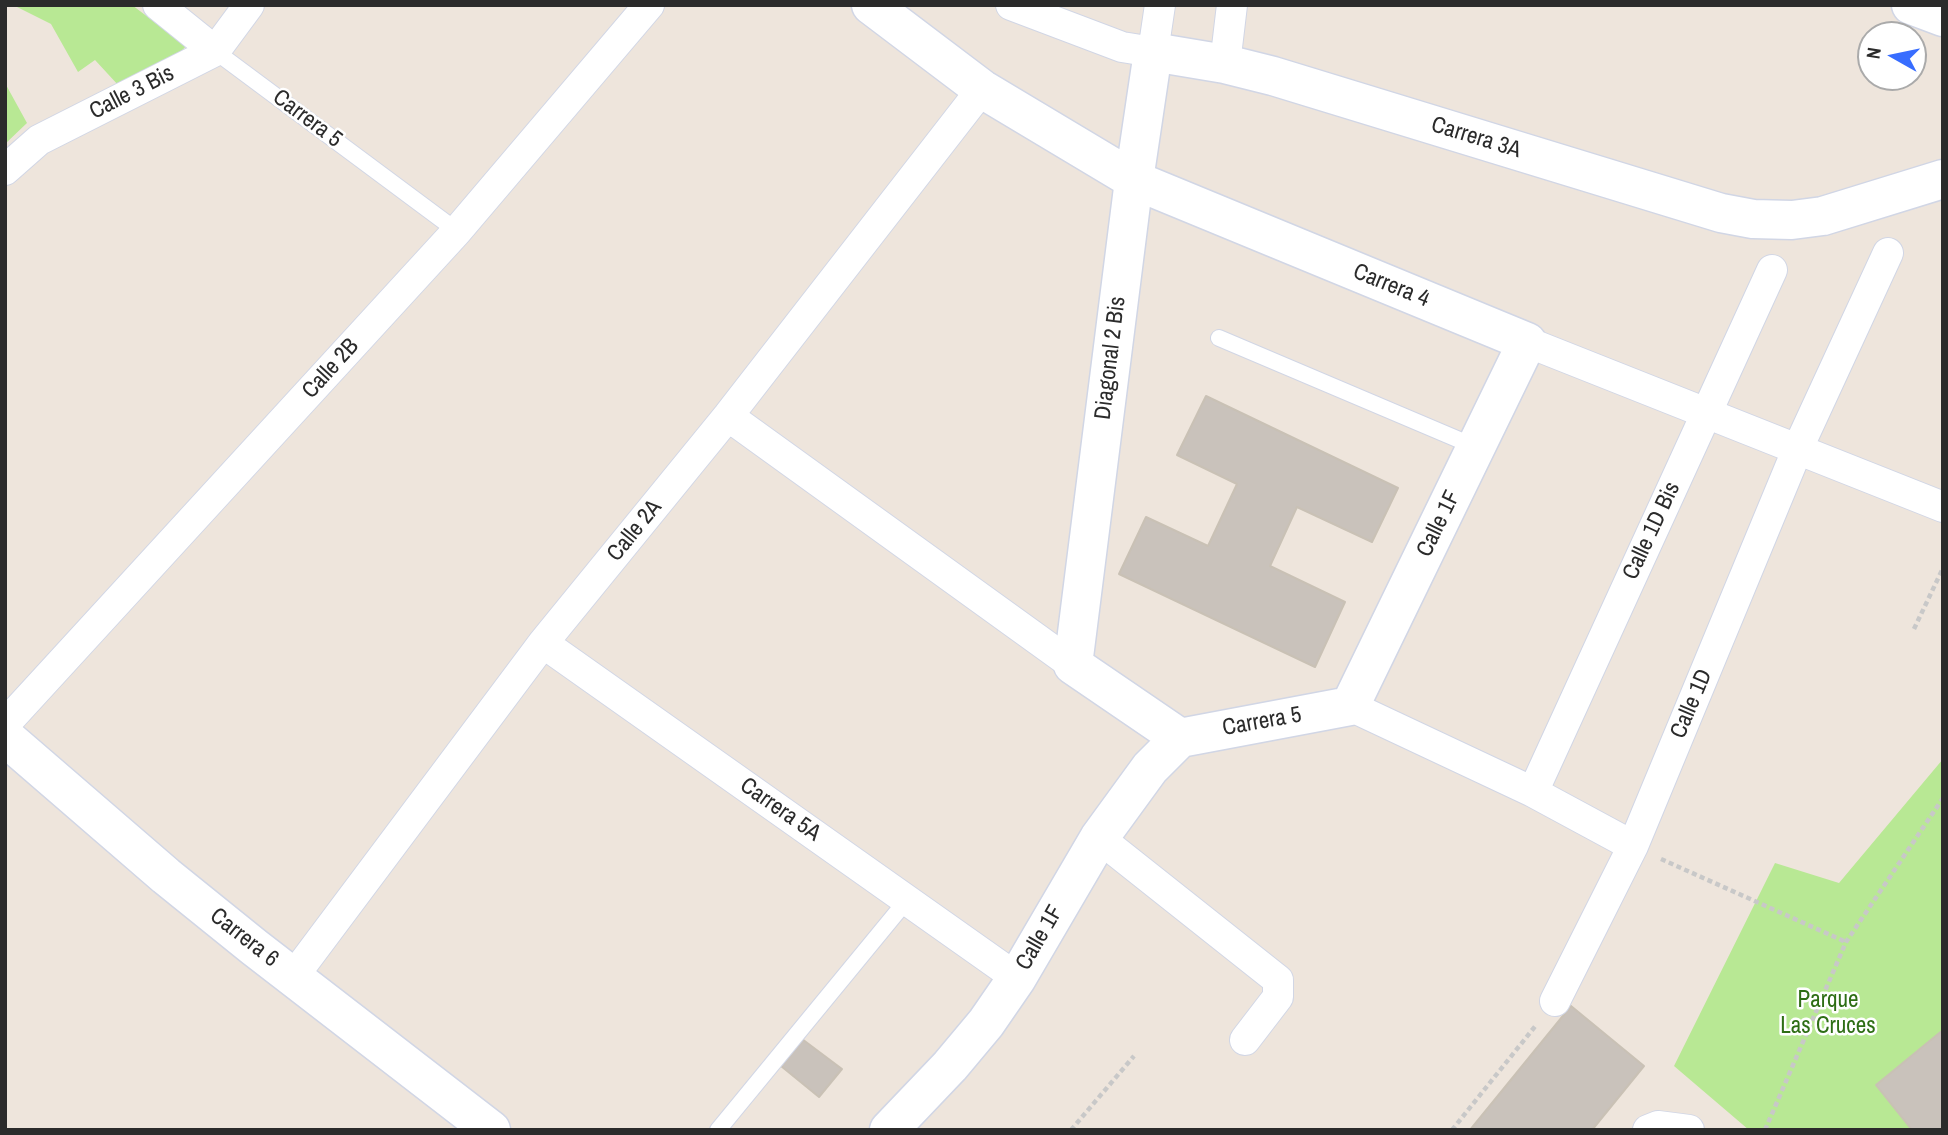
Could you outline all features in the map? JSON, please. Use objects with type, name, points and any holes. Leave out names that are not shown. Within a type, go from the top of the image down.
[{"type":"street","name":"Carrera 5","points":[[158,5],[215,51]]},
{"type":"street","name":"Calle 3 Bis","points":[[5,170],[39,141],[215,51],[249,5]]},
{"type":"street","name":"Calle 2B","points":[[5,724],[457,230],[649,5]]},
{"type":"street","name":"Carrera 4","points":[[871,5],[982,89],[1134,180],[1527,342],[1943,507]]},
{"type":"street","name":"Carrera 3A","points":[[1010,5],[1122,47],[1225,64],[1299,84],[1721,213],[1753,219],[1792,220],[1823,216],[1943,179]]},
{"type":"street","points":[[1153,52],[1160,5]]},
{"type":"street","points":[[1225,64],[1232,5]]},
{"type":"street","points":[[1911,5],[1943,18]]},
{"type":"street","name":"Diagonal 2 Bis","points":[[1073,665],[1134,180],[1153,52]]},
{"type":"street","name":"Calle 2A","points":[[293,977],[543,643],[728,416],[982,89]]},
{"type":"street","name":"Calle 1D","points":[[1555,1002],[1633,846],[1798,448],[1888,253]]},
{"type":"street","name":"Calle 1D Bis","points":[[1533,792],[1772,270]]},
{"type":"street","name":"Calle 1F","points":[[1350,706],[1527,342]]},
{"type":"street","points":[[728,416],[1073,665],[1180,738]]},
{"type":"street","name":"Carrera 5A","points":[[543,643],[1017,978]]},
{"type":"street","name":"Carrera 5","points":[[1180,738],[1350,706]]},
{"type":"street","points":[[1350,706],[1533,792],[1633,846]]},
{"type":"street","name":"Carrera 6","points":[[5,737],[166,876],[491,1130]]},
{"type":"street","name":"Calle 1F","points":[[889,1130],[950,1066],[986,1023],[1017,978],[1099,838],[1150,768],[1180,738]]},
{"type":"street","points":[[1099,838],[1278,980],[1279,997],[1245,1040]]},
{"type":"street","points":[[1648,1130],[1658,1126],[1689,1130]]},
{"type":"lane","name":"Carrera 5","points":[[215,51],[457,230]]},
{"type":"lane","points":[[1219,338],[1476,447]]},
{"type":"lane","points":[[718,1130],[907,900]]},
{"type":"path","points":[[1914,629],[1943,568]]},
{"type":"path","points":[[1765,1130],[1846,942],[1943,798]]},
{"type":"path","points":[[1633,846],[1846,942]]},
{"type":"path","points":[[1452,1130],[1555,1002]]},
{"type":"path","points":[[1070,1130],[1134,1056]]},
{"type":"green space","points":[[13,5],[132,5],[186,46],[170,64],[119,86],[95,60],[78,72],[51,24]]},
{"type":"green space","points":[[5,83],[27,123],[5,144]]},
{"type":"green space","name":"Parque Las Cruces","points":[[1943,759],[1943,1130],[1749,1130],[1674,1066],[1775,863],[1839,883]]},
{"type":"building","points":[[1206,396],[1398,488],[1372,542],[1297,507],[1270,566],[1345,602],[1315,667],[1119,574],[1146,517],[1208,546],[1237,484],[1177,455]]},
{"type":"building","points":[[1571,1006],[1644,1066],[1592,1130],[1470,1130]]},
{"type":"building","points":[[1943,1030],[1943,1130],[1912,1130],[1876,1085]]},
{"type":"building","points":[[802,1039],[842,1069],[819,1097],[781,1066]]}]
